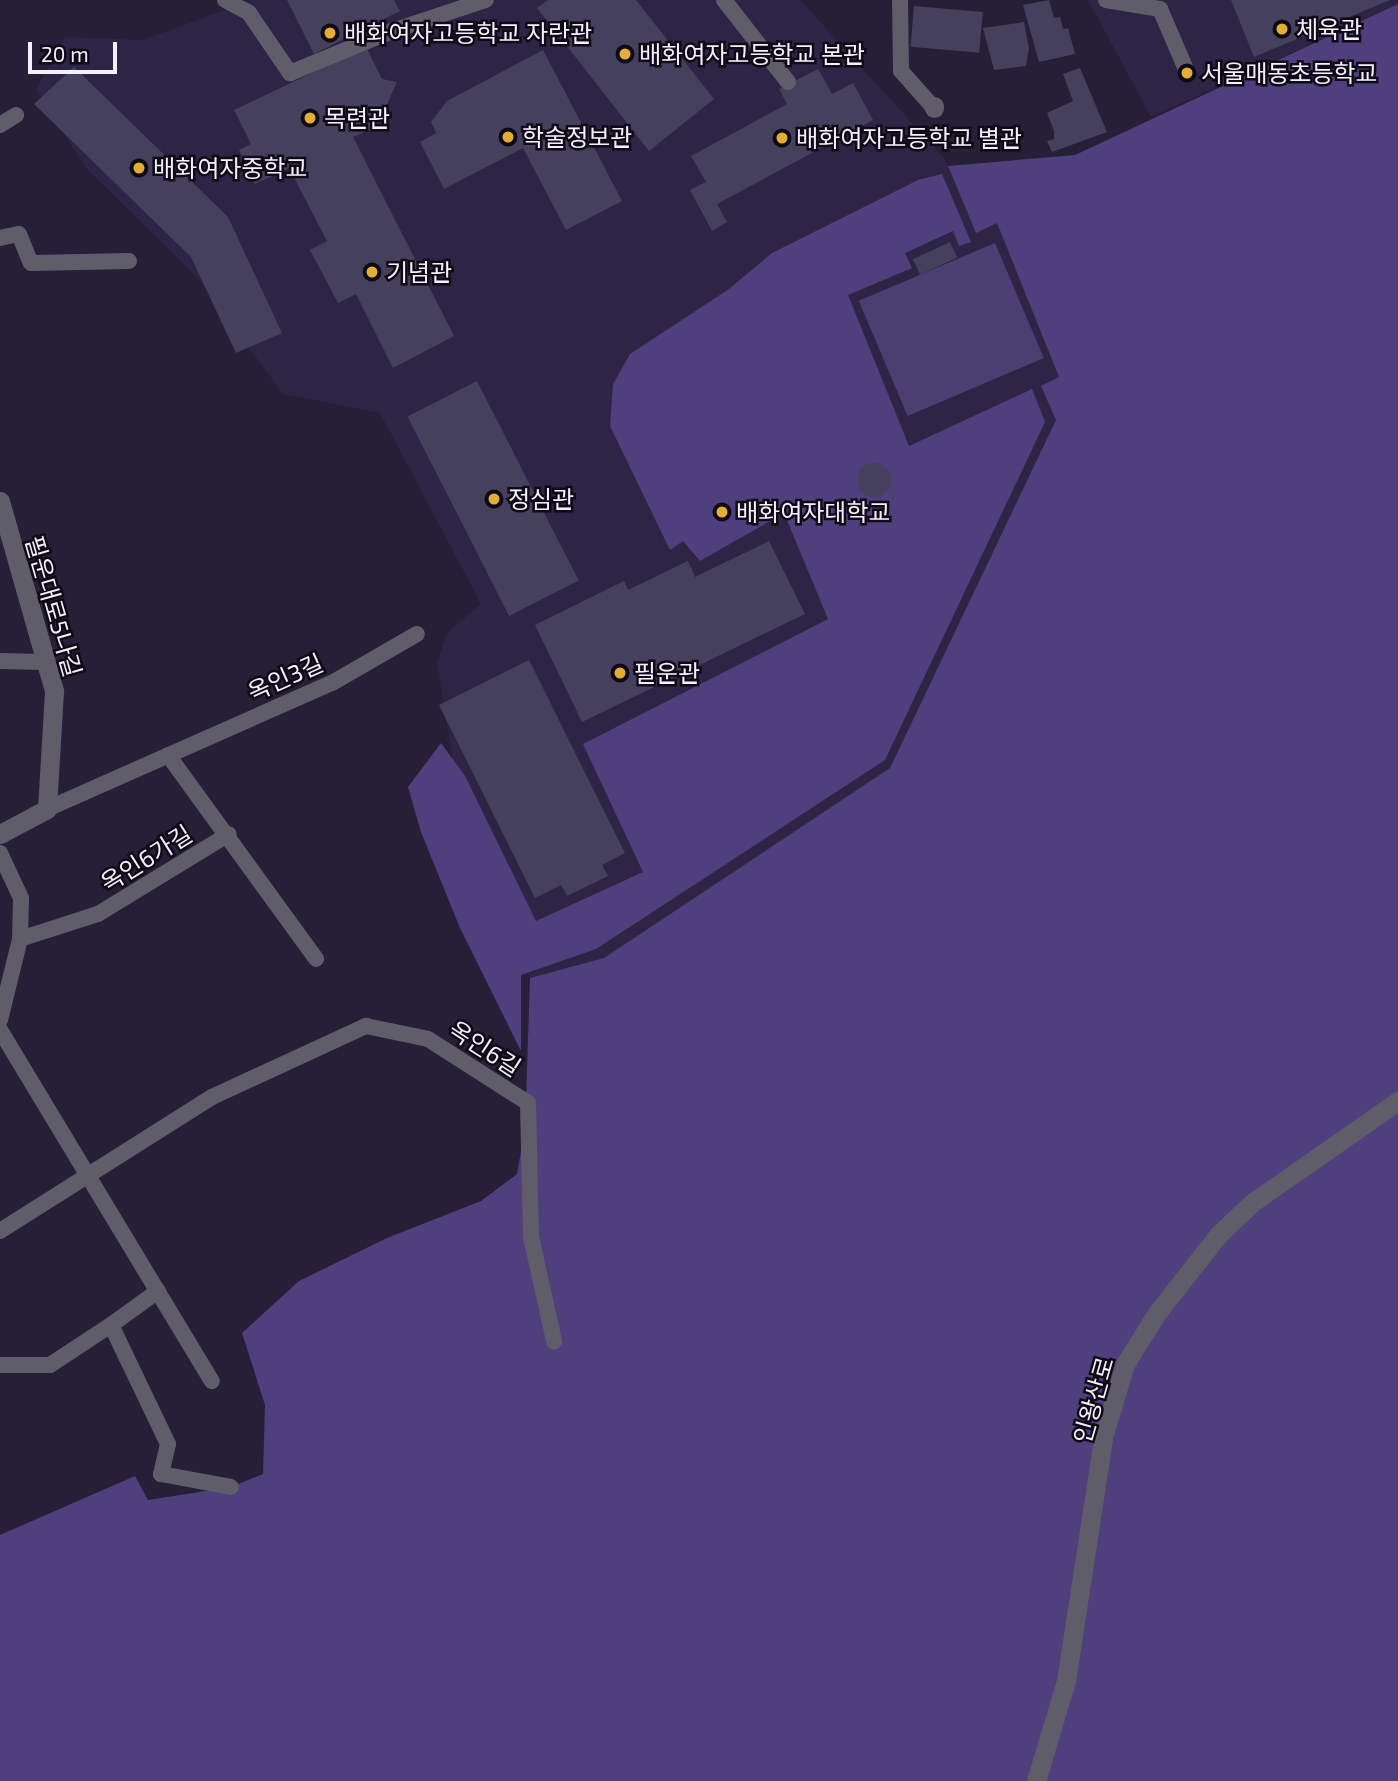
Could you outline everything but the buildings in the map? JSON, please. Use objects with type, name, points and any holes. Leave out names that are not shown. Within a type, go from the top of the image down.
[{"type":"street","name":"필운대로5나길","points":[[0,501],[43,662],[54,691],[47,809]]},
{"type":"street","name":"옥인3길","points":[[0,834],[47,809]]},
{"type":"street","name":"인왕산로","points":[[1036,1781],[1066,1681],[1104,1434],[1125,1364],[1157,1313],[1219,1234],[1253,1202],[1398,1101]]},
{"type":"lane","points":[[225,0],[249,13],[290,73],[389,32],[486,0]]},
{"type":"lane","points":[[724,0],[788,82]]},
{"type":"lane","points":[[900,0],[901,71],[934,107]]},
{"type":"lane","points":[[1106,0],[1160,9],[1185,67]]},
{"type":"lane","points":[[0,125],[16,115]]},
{"type":"lane","points":[[0,238],[19,234],[31,263],[129,261]]},
{"type":"lane","name":"옥인3길","points":[[47,809],[332,683],[417,634]]},
{"type":"lane","points":[[0,661],[43,662]]},
{"type":"lane","points":[[168,755],[229,834]]},
{"type":"lane","name":"옥인6가길","points":[[20,939],[98,914],[229,834],[316,959]]},
{"type":"lane","points":[[0,853],[21,898],[20,939],[0,1020]]},
{"type":"lane","name":"옥인6길","points":[[0,1231],[86,1173],[212,1097],[366,1026],[428,1039],[528,1103],[531,1237],[554,1341]]},
{"type":"lane","points":[[0,1030],[212,1381]]},
{"type":"lane","points":[[0,1365],[50,1364],[158,1291]]},
{"type":"lane","points":[[111,1325],[167,1444],[161,1474],[231,1487]]},
{"type":"shaded area","name":"배화여자대학교","points":[[252,0],[800,0],[945,159],[976,232],[997,222],[1059,378],[1042,386],[1056,420],[890,768],[604,958],[530,978],[466,842],[437,663],[447,633],[481,604],[380,413],[283,394],[198,278],[85,167],[36,90],[65,37],[143,40]]},
{"type":"shaded area","name":"서울매동초등학교","points":[[1088,0],[1398,0],[1398,4],[1151,117]]},
{"type":"shaded area","points":[[1398,4],[1398,1781],[0,1781],[0,1535],[135,1476],[148,1500],[231,1487],[263,1474],[265,1405],[242,1333],[299,1281],[387,1238],[481,1201],[517,1174],[525,1129],[530,978],[604,958],[890,768],[1056,420],[1041,386],[1059,377],[997,223],[976,233],[948,166],[1075,155]]},
{"type":"shaded area","points":[[942,174],[971,242],[959,246],[953,231],[905,253],[912,268],[848,295],[909,446],[1032,389],[1045,422],[885,760],[596,949],[521,975],[521,1051],[460,928],[421,832],[408,787],[441,743],[465,776],[536,921],[643,872],[583,744],[828,619],[784,513],[700,561],[683,541],[670,550],[610,426],[613,384],[630,354],[729,289],[772,253],[918,180]]},
{"type":"shaded area","points":[[995,243],[1044,358],[908,416],[859,301]]},
{"type":"place","name":"체육관","points":[[1282,29]]},
{"type":"place","name":"배화여자고등학교 자란관","points":[[330,33]]},
{"type":"place","name":"배화여자고등학교 본관","points":[[625,54]]},
{"type":"place","name":"서울매동초등학교","points":[[1187,73]]},
{"type":"place","name":"목련관","points":[[310,118]]},
{"type":"place","name":"학술정보관","points":[[508,137]]},
{"type":"place","name":"배화여자고등학교 별관","points":[[782,138]]},
{"type":"place","name":"배화여자중학교","points":[[139,168]]},
{"type":"place","name":"기념관","points":[[372,272]]},
{"type":"place","name":"정심관","points":[[494,499]]},
{"type":"place","name":"배화여자대학교","points":[[722,512]]},
{"type":"place","name":"필운관","points":[[620,673]]}]
